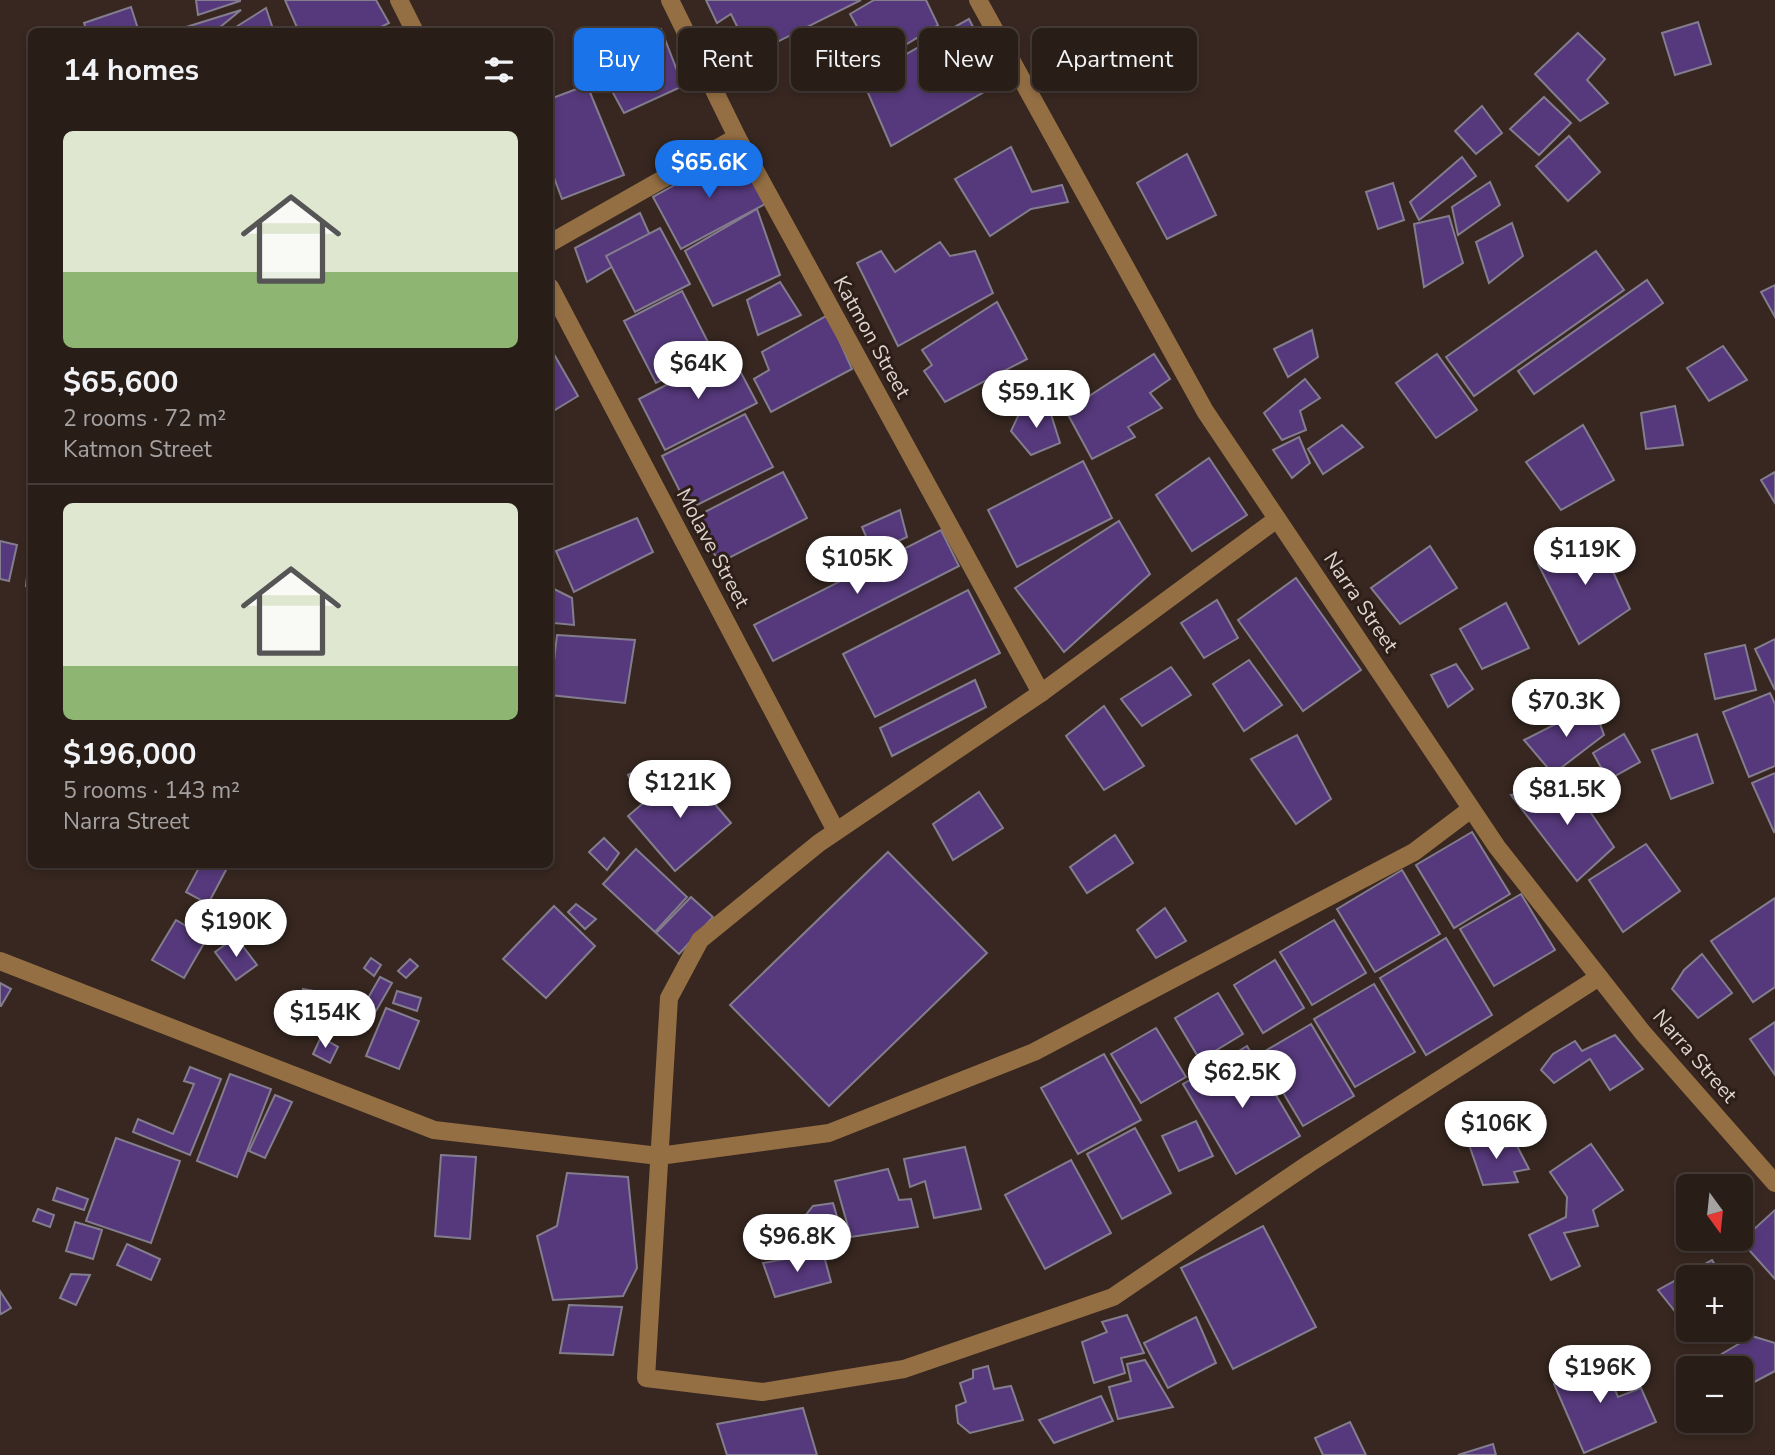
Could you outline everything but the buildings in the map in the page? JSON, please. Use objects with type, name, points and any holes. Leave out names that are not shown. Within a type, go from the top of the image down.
[{"type":"street","points":[[398,0],[413,28]]},
{"type":"street","name":"Katmon Street","points":[[670,0],[737,137],[1041,693]]},
{"type":"street","name":"Narra Street","points":[[978,0],[1205,411],[1471,809],[1497,847],[1643,1033],[1775,1183]]},
{"type":"street","points":[[553,241],[737,137]]},
{"type":"street","name":"Molave Street","points":[[553,293],[836,831]]},
{"type":"street","points":[[1277,519],[1041,693],[836,831],[700,940],[669,998],[646,1378],[762,1392],[904,1369],[1113,1297],[1310,1163],[1600,977]]},
{"type":"street","points":[[0,961],[434,1130],[659,1156],[829,1133],[1034,1052],[1414,852],[1471,809]]}]
